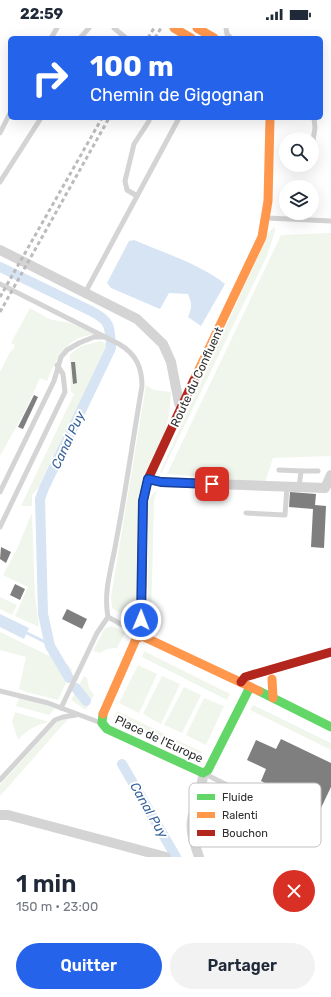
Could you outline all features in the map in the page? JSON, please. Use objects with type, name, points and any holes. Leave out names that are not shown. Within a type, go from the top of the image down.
[{"type":"street","points":[[174,28],[188,36]]},
{"type":"street","points":[[197,28],[211,36]]},
{"type":"street","name":"Route du Confluent","points":[[141,633],[143,501],[148,479],[256,254],[262,237],[266,218],[269,120]]},
{"type":"street","points":[[0,250],[84,294],[137,319],[163,344],[171,362],[179,403],[182,409]]},
{"type":"street","points":[[148,479],[161,482],[325,488],[331,475]]},
{"type":"street","points":[[141,633],[331,727]]},
{"type":"street","name":"Place de l'Europe","points":[[141,633],[136,639],[101,717],[102,723],[113,731],[202,773],[208,770],[246,684]]},
{"type":"street","points":[[246,684],[245,677],[331,652]]},
{"type":"street","points":[[246,684],[272,679],[331,662]]},
{"type":"street","points":[[272,679],[273,698]]},
{"type":"street","points":[[202,773],[202,783]]},
{"type":"street","points":[[0,815],[8,815],[166,857]]},
{"type":"street","points":[[196,847],[199,857]]},
{"type":"lane","points":[[82,36],[89,28]]},
{"type":"lane","points":[[114,28],[124,36]]},
{"type":"lane","points":[[0,133],[8,117]]},
{"type":"lane","points":[[0,182],[40,120]]},
{"type":"lane","points":[[173,120],[174,127]]},
{"type":"lane","points":[[84,294],[178,120]]},
{"type":"lane","points":[[314,120],[314,132]]},
{"type":"lane","points":[[137,196],[128,190],[125,181],[134,144],[149,121]]},
{"type":"lane","points":[[266,218],[331,221]]},
{"type":"lane","points":[[0,284],[119,344],[127,349],[137,360],[140,368],[142,386],[116,543],[106,591],[108,617],[97,633],[61,708]]},
{"type":"lane","points":[[0,492],[54,381],[57,365],[68,350],[79,343],[94,337],[106,337]]},
{"type":"lane","points":[[0,527],[65,392],[63,374],[57,365]]},
{"type":"lane","points":[[279,470],[318,471]]},
{"type":"lane","points":[[299,487],[301,471]]},
{"type":"lane","points":[[246,513],[285,515],[287,487]]},
{"type":"lane","points":[[108,617],[141,633]]},
{"type":"lane","points":[[0,691],[61,708],[102,723]]},
{"type":"lane","points":[[0,780],[55,720],[63,716],[79,715]]},
{"type":"lane","points":[[202,773],[222,783]]},
{"type":"shaded area","points":[[275,226],[275,231],[267,256],[161,474],[160,472],[269,232]]},
{"type":"shaded area","points":[[331,233],[331,456],[273,458],[265,482],[167,474],[281,235]]},
{"type":"shaded area","points":[[30,308],[49,319],[70,323],[98,335],[78,338],[71,343],[59,356],[47,381],[40,378],[25,411],[0,456],[0,372],[15,345],[11,343]]},
{"type":"shaded area","points":[[101,341],[108,345],[38,488],[32,495],[32,506],[21,506],[74,394],[71,392],[70,354],[81,346]]},
{"type":"shaded area","points":[[146,385],[154,390],[171,392],[169,415],[165,433],[145,474],[135,622],[112,608],[111,597]]},
{"type":"shaded area","points":[[157,490],[154,501],[151,627],[148,627],[148,503],[152,495]]},
{"type":"shaded area","points":[[32,513],[35,596],[39,627],[15,616],[28,587],[3,575],[16,551]]},
{"type":"shaded area","points":[[0,597],[17,605],[12,615],[0,609]]},
{"type":"shaded area","points":[[112,626],[125,633],[117,648],[107,649],[100,653],[93,651],[105,628]]},
{"type":"shaded area","points":[[0,632],[68,665],[72,670],[58,700],[19,689],[26,657],[0,650]]},
{"type":"shaded area","points":[[144,651],[230,694],[227,700],[142,657]]},
{"type":"shaded area","points":[[138,665],[157,674],[139,713],[119,703]]},
{"type":"shaded area","points":[[84,676],[87,678],[89,688],[94,695],[86,710],[71,700]]},
{"type":"shaded area","points":[[162,676],[180,684],[161,724],[143,714]]},
{"type":"shaded area","points":[[184,687],[201,695],[182,733],[164,725]]},
{"type":"shaded area","points":[[19,698],[55,708],[49,715],[16,706]]},
{"type":"shaded area","points":[[204,698],[224,706],[206,745],[186,735]]},
{"type":"shaded area","points":[[253,705],[331,743],[331,750],[250,710]]},
{"type":"shaded area","points":[[117,711],[202,752],[199,758],[114,717]]},
{"type":"shaded area","points":[[15,712],[49,722],[32,728],[18,740],[12,721]]},
{"type":"shaded area","points":[[68,719],[0,796],[0,785],[57,722]]},
{"type":"water","points":[[134,240],[193,265],[216,277],[225,284],[201,326],[188,317],[191,306],[188,294],[169,293],[160,309],[111,288],[107,283],[129,241]]},
{"type":"water","points":[[0,614],[29,628],[24,639],[0,627]]},
{"type":"building","points":[[71,362],[75,362],[77,383],[73,384]]},
{"type":"building","points":[[34,395],[38,397],[23,429],[18,427]]},
{"type":"building","points":[[290,492],[316,494],[315,505],[326,506],[324,548],[311,547],[313,509],[289,507]]},
{"type":"building","points":[[1,547],[11,552],[6,563],[0,559]]},
{"type":"building","points":[[15,584],[25,589],[20,600],[10,595]]},
{"type":"building","points":[[67,609],[87,619],[82,629],[62,619]]},
{"type":"building","points":[[281,739],[331,763],[331,787],[321,808],[321,783],[265,783],[261,781],[266,769],[247,760],[256,740],[276,749]]},
{"type":"waterway","name":"Canal Puy","points":[[0,267],[98,315],[106,322],[110,330],[111,348],[40,499],[43,614],[50,646],[69,678]]},
{"type":"waterway","points":[[27,633],[49,644]]},
{"type":"waterway","name":"Canal Puy","points":[[76,688],[86,701]]},
{"type":"waterway","name":"Canal Puy","points":[[122,764],[176,857]]},
{"type":"railway","points":[[149,36],[154,28]]},
{"type":"railway","points":[[156,36],[161,28]]},
{"type":"railway","points":[[0,297],[101,120]]},
{"type":"railway","points":[[0,312],[108,120]]},
{"type":"traffic: fast","points":[[103,714],[102,723],[107,729],[203,773],[208,770],[250,687]]},
{"type":"traffic: fast","points":[[259,691],[331,727]]},
{"type":"traffic: slow","points":[[174,28],[188,36]]},
{"type":"traffic: slow","points":[[197,28],[211,36]]},
{"type":"traffic: slow","points":[[194,380],[262,237],[268,201],[270,120]]},
{"type":"traffic: slow","points":[[103,714],[136,639],[142,636],[259,691]]},
{"type":"traffic: slow","points":[[272,679],[273,698]]},
{"type":"traffic: jam","points":[[141,630],[143,501],[148,479],[194,380]]},
{"type":"traffic: jam","points":[[241,682],[245,677],[331,652]]},
{"type":"route","points":[[141,620],[141,546],[143,501],[148,479],[161,482],[212,484]]}]
